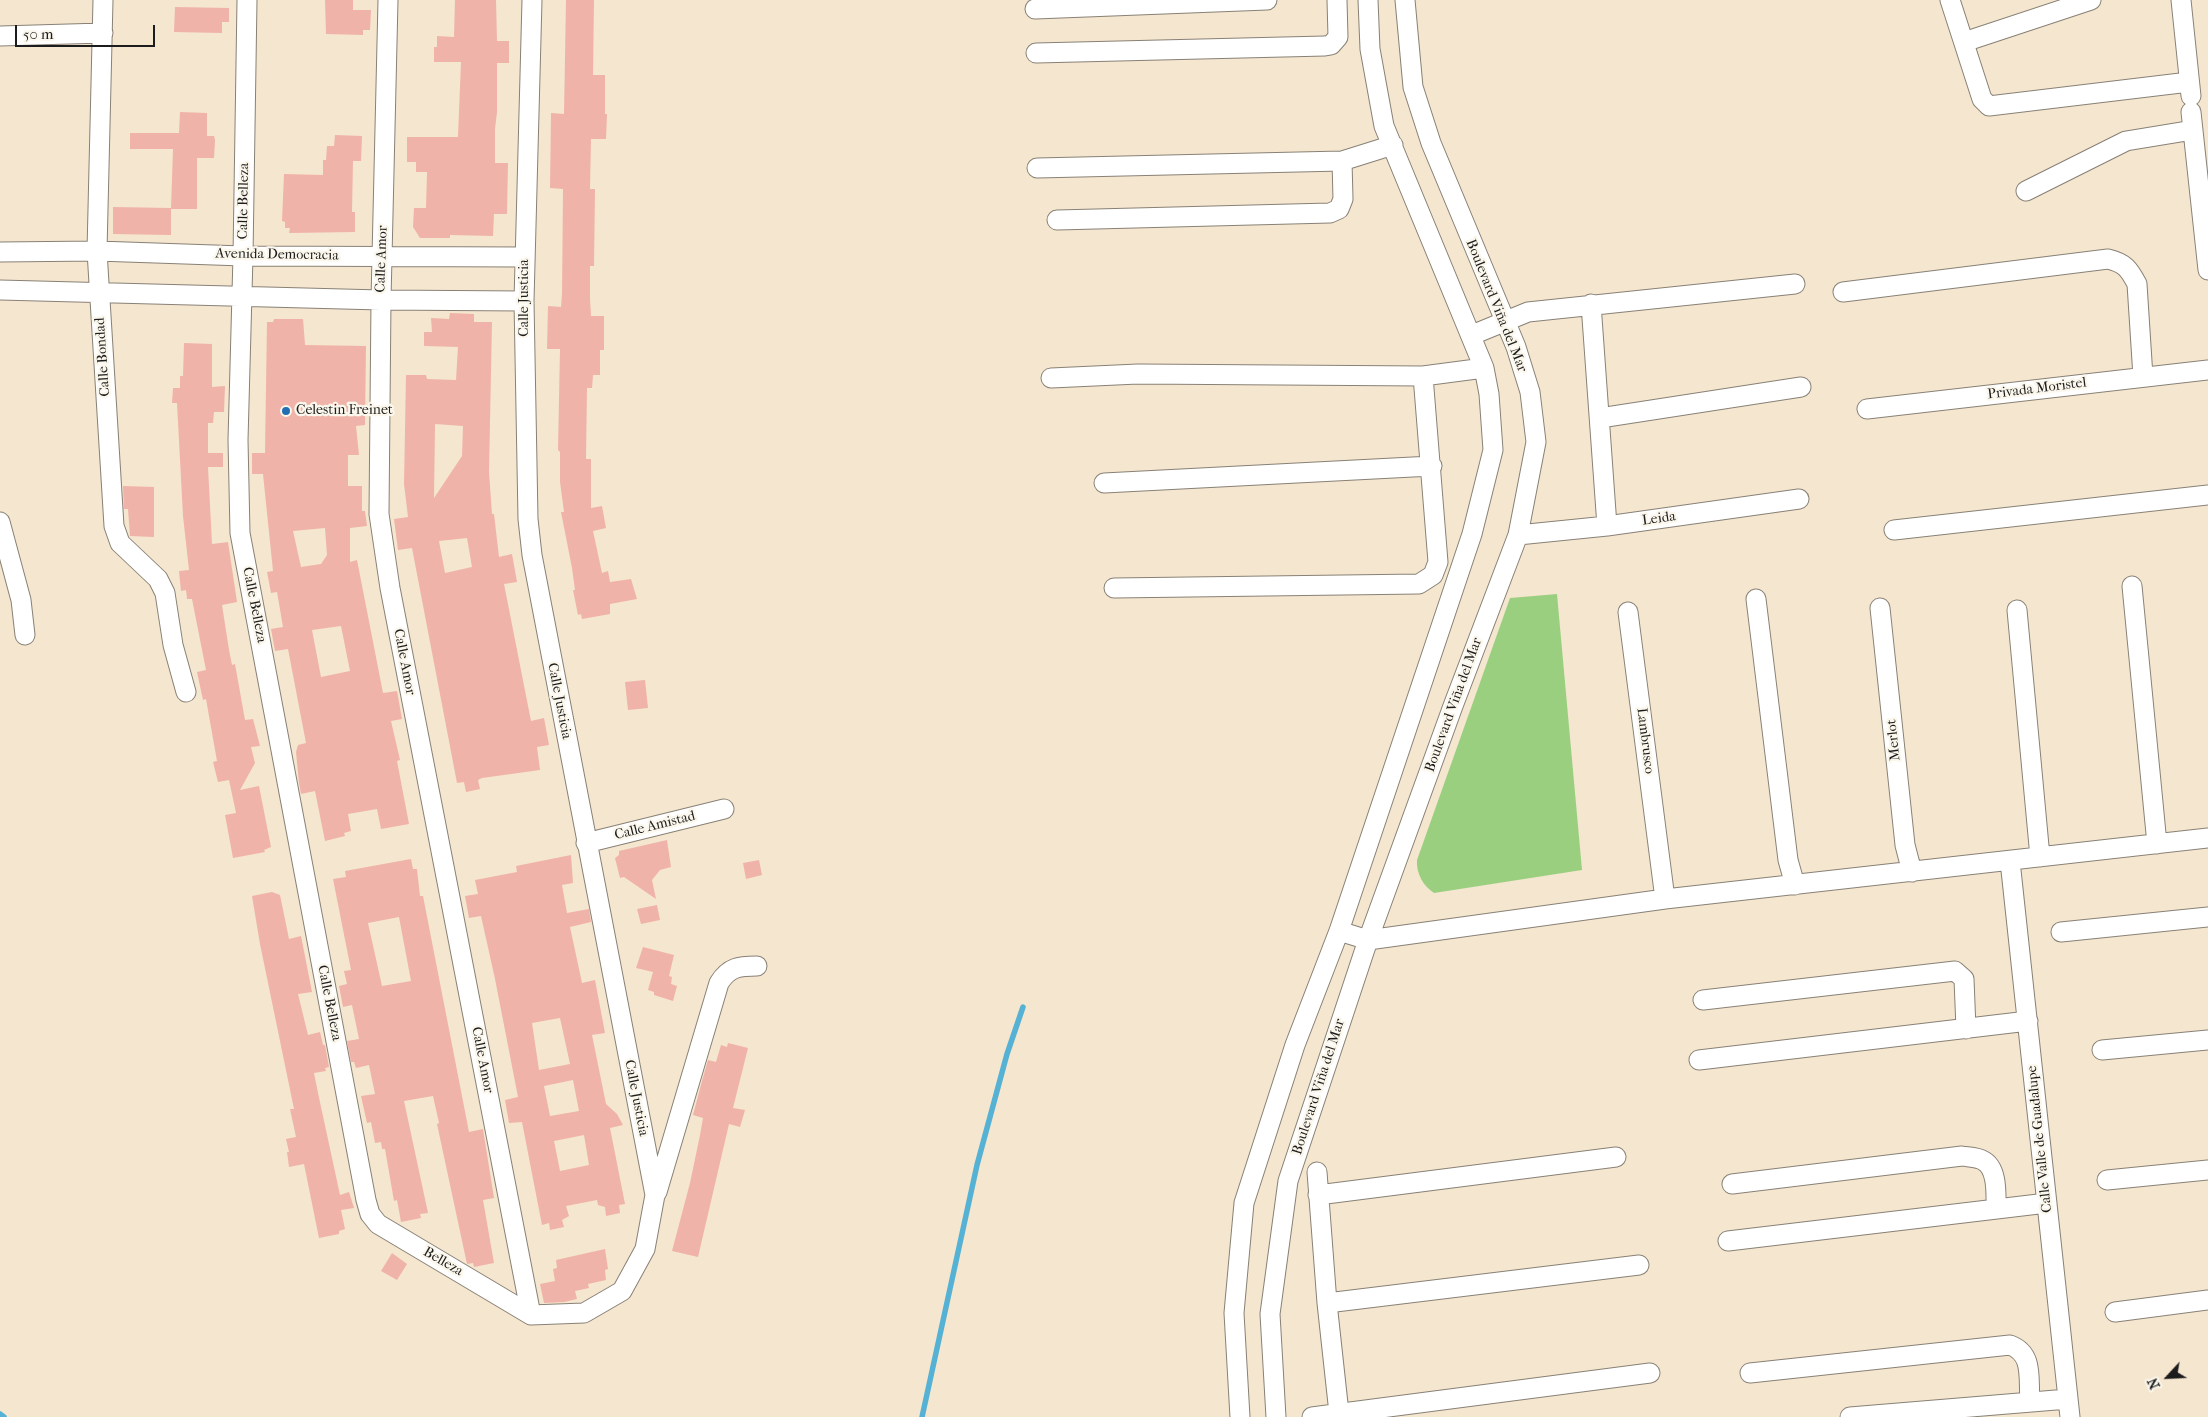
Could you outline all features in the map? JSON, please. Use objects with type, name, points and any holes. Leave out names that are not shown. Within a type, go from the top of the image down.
[{"type":"street","name":"Calle Bondad","points":[[103,0],[97,251],[114,526],[120,542],[158,579],[165,592],[173,645],[186,692]]},
{"type":"street","name":"Calle Belleza","points":[[247,0],[238,482],[240,533],[366,1200]]},
{"type":"street","name":"Calle Amor","points":[[388,0],[384,256],[381,300],[380,514],[390,588],[531,1315]]},
{"type":"street","name":"Calle Justicia","points":[[531,1315],[584,1313],[622,1291],[645,1249],[656,1195],[586,843],[532,555],[528,519],[524,257],[532,0]]},
{"type":"street","points":[[1035,9],[1267,0]]},
{"type":"street","points":[[1036,53],[1331,45],[1338,37],[1337,0]]},
{"type":"street","points":[[1240,1417],[1234,1313],[1244,1202],[1295,1045],[1339,930],[1472,534],[1493,450],[1489,394],[1484,368],[1472,335],[1384,126],[1376,92],[1370,49],[1368,0]]},
{"type":"street","name":"Boulevard Viña del Mar","points":[[1276,1417],[1270,1314],[1288,1181],[1368,940],[1453,706],[1518,535],[1536,442],[1530,392],[1505,320],[1463,224],[1431,143],[1413,87],[1405,0]]},
{"type":"street","points":[[1950,0],[1982,99],[1988,106],[2191,105]]},
{"type":"street","points":[[1964,42],[2092,0]]},
{"type":"street","points":[[2181,0],[2208,270]]},
{"type":"street","points":[[0,36],[102,33]]},
{"type":"street","points":[[2026,191],[2126,141],[2191,105]]},
{"type":"street","points":[[1037,168],[1342,162],[1393,144]]},
{"type":"street","points":[[1057,220],[1330,213],[1339,209],[1343,199],[1342,162]]},
{"type":"street","name":"Avenida Democracia","points":[[0,252],[97,251],[243,256],[524,257]]},
{"type":"street","points":[[1843,292],[2108,259],[2121,262],[2137,284],[2143,377]]},
{"type":"street","points":[[1472,335],[1528,312],[1795,284]]},
{"type":"street","points":[[0,290],[98,291],[381,300],[524,301]]},
{"type":"street","points":[[1591,304],[1607,526]]},
{"type":"street","points":[[1051,378],[1138,374],[1423,376],[1484,368]]},
{"type":"street","name":"Privada Moristel","points":[[1867,409],[2208,370]]},
{"type":"street","points":[[1114,588],[1419,584],[1433,575],[1438,562],[1432,466],[1423,376]]},
{"type":"street","points":[[1600,418],[1802,387]]},
{"type":"street","points":[[1104,483],[1432,466]]},
{"type":"street","points":[[1894,530],[2208,495]]},
{"type":"street","name":"Leida","points":[[1518,535],[1607,526],[1799,499]]},
{"type":"street","points":[[0,522],[21,600],[25,635]]},
{"type":"street","points":[[2132,586],[2158,844]]},
{"type":"street","points":[[1756,599],[1788,860],[1795,885]]},
{"type":"street","name":"Merlot","points":[[1880,608],[1905,845],[1912,872]]},
{"type":"street","points":[[2017,610],[2040,857]]},
{"type":"street","name":"Lambrusco","points":[[1628,612],[1665,900]]},
{"type":"street","name":"Calle Amistad","points":[[586,843],[724,809]]},
{"type":"street","points":[[1339,930],[1368,940],[1665,900],[2208,838]]},
{"type":"street","name":"Calle Valle de Guadalupe","points":[[2010,860],[2069,1408]]},
{"type":"street","points":[[2061,932],[2208,917]]},
{"type":"street","points":[[656,1195],[719,983],[725,973],[735,967],[757,966]]},
{"type":"street","points":[[1703,1000],[1955,970],[1964,979],[1966,1029]]},
{"type":"street","points":[[1699,1060],[2028,1021]]},
{"type":"street","points":[[2102,1050],[2208,1040]]},
{"type":"street","points":[[1732,1184],[1962,1156],[1982,1160],[1990,1168],[1996,1185],[1996,1209]]},
{"type":"street","points":[[1318,1195],[1616,1157]]},
{"type":"street","points":[[2107,1180],[2208,1170]]},
{"type":"street","points":[[1317,1172],[1327,1303],[1339,1413]]},
{"type":"street","name":"Belleza","points":[[366,1200],[370,1214],[378,1224],[531,1315]]},
{"type":"street","points":[[1728,1241],[2047,1203]]},
{"type":"street","points":[[1327,1303],[1639,1265]]},
{"type":"street","points":[[2115,1312],[2208,1300]]},
{"type":"street","points":[[1750,1373],[2010,1345],[2021,1349],[2028,1362],[2030,1400]]},
{"type":"street","points":[[1312,1417],[1650,1373]]},
{"type":"street","points":[[1850,1417],[2030,1400],[2069,1408]]},
{"type":"green space","points":[[1557,594],[1582,870],[1434,893],[1421,879],[1417,860],[1510,598]]},
{"type":"building","points":[[325,0],[353,0],[353,10],[371,10],[370,30],[363,30],[363,35],[326,34]]},
{"type":"building","points":[[455,0],[496,0],[497,41],[509,41],[509,63],[497,63],[495,129],[495,163],[508,163],[507,214],[494,214],[493,236],[450,235],[450,238],[420,238],[413,227],[414,208],[426,208],[427,172],[416,172],[416,162],[407,162],[407,137],[458,137],[461,62],[434,62],[434,47],[437,47],[437,36],[454,37]]},
{"type":"building","points":[[566,0],[594,0],[593,75],[605,75],[605,114],[607,114],[606,139],[591,139],[590,189],[595,189],[594,266],[590,266],[591,316],[604,316],[604,350],[600,350],[600,375],[593,375],[592,388],[587,388],[586,459],[591,459],[591,508],[602,506],[606,528],[593,531],[602,573],[608,571],[610,582],[631,579],[637,599],[610,604],[610,614],[582,619],[581,614],[578,615],[573,590],[575,590],[572,568],[561,512],[564,512],[560,482],[560,452],[558,450],[560,349],[547,349],[548,306],[561,307],[562,294],[563,189],[550,188],[551,113],[564,114]]},
{"type":"building","points":[[175,7],[229,8],[229,22],[222,22],[222,33],[174,32]]},
{"type":"building","points":[[180,112],[207,113],[207,136],[214,136],[215,140],[214,158],[197,158],[197,209],[171,209],[171,235],[113,234],[113,207],[171,208],[173,149],[130,149],[130,133],[179,133]]},
{"type":"building","points":[[335,135],[362,136],[361,161],[353,161],[352,212],[355,212],[355,232],[289,233],[290,228],[285,228],[285,222],[282,221],[284,174],[323,175],[323,160],[326,160],[327,146],[334,146]]},
{"type":"building","points":[[450,313],[474,314],[474,322],[492,322],[489,472],[492,514],[494,514],[499,557],[512,554],[517,582],[504,584],[531,721],[544,718],[549,745],[537,747],[540,770],[482,778],[478,780],[480,789],[466,792],[464,782],[457,783],[412,548],[398,550],[394,519],[408,517],[404,484],[406,375],[426,375],[427,379],[456,380],[458,347],[424,346],[424,332],[432,332],[431,318],[449,319]],"holes":[[[435,424],[463,426],[462,456],[434,498]],[[467,538],[472,567],[445,573],[439,541]]]},
{"type":"building","points":[[274,319],[303,319],[305,345],[366,346],[365,425],[356,426],[359,455],[348,455],[348,486],[362,486],[362,511],[365,511],[367,526],[350,528],[350,562],[357,560],[383,693],[397,691],[402,719],[391,721],[400,760],[397,761],[409,824],[381,829],[377,809],[348,814],[351,831],[344,833],[345,836],[325,841],[315,791],[301,794],[296,752],[298,745],[306,743],[288,649],[275,651],[271,629],[283,627],[277,592],[271,593],[267,572],[273,571],[263,474],[252,474],[252,453],[265,453],[267,322],[273,322]],"holes":[[[325,528],[327,555],[321,564],[301,567],[293,531]],[[341,626],[350,671],[321,677],[312,630]]]},
{"type":"building","points":[[184,343],[212,344],[212,387],[225,386],[224,412],[214,412],[213,423],[208,423],[208,453],[223,453],[223,467],[208,467],[212,544],[228,542],[237,602],[222,605],[229,650],[232,665],[235,664],[245,720],[253,719],[260,746],[251,747],[255,763],[240,790],[259,786],[271,847],[264,850],[265,852],[233,858],[225,815],[236,813],[229,780],[218,782],[213,762],[217,761],[206,699],[203,700],[197,672],[206,670],[192,599],[187,599],[186,590],[181,591],[179,571],[189,570],[183,516],[177,403],[172,403],[173,388],[180,388],[180,376],[183,376]]},
{"type":"building","points":[[123,486],[154,487],[154,537],[130,536],[128,509],[124,509]]},
{"type":"building","points":[[645,680],[648,708],[628,710],[625,682]]},
{"type":"building","points":[[667,840],[671,867],[660,870],[652,880],[656,899],[624,877],[620,878],[615,858],[619,855],[619,851]]},
{"type":"building","points":[[571,855],[573,883],[562,885],[567,913],[589,909],[591,922],[570,927],[582,983],[595,980],[605,1033],[592,1035],[606,1104],[617,1114],[623,1125],[610,1128],[625,1204],[619,1205],[620,1213],[606,1216],[605,1207],[598,1205],[597,1200],[566,1206],[569,1216],[562,1220],[564,1227],[550,1230],[549,1223],[542,1225],[522,1122],[509,1123],[505,1100],[518,1097],[481,916],[469,918],[465,896],[478,894],[475,880],[517,872],[516,866]],"holes":[[[560,1018],[570,1064],[539,1070],[532,1023]],[[573,1080],[579,1111],[550,1116],[544,1086]],[[584,1135],[589,1165],[560,1171],[554,1141]]]},
{"type":"building","points":[[411,859],[413,869],[417,869],[420,896],[423,896],[469,1132],[483,1129],[494,1198],[483,1200],[494,1263],[474,1267],[473,1263],[467,1264],[437,1124],[439,1123],[433,1096],[404,1101],[428,1213],[420,1214],[421,1218],[401,1222],[397,1200],[394,1201],[385,1149],[382,1149],[381,1142],[375,1143],[371,1122],[367,1123],[361,1096],[375,1094],[369,1065],[356,1068],[354,1062],[351,1062],[347,1041],[359,1039],[352,1005],[343,1007],[339,986],[347,984],[344,971],[351,970],[333,879],[346,877],[345,871]],"holes":[[[399,917],[411,981],[382,986],[368,923]]]},
{"type":"building","points":[[759,860],[762,875],[746,879],[743,863]]},
{"type":"building","points":[[272,892],[280,895],[289,939],[301,936],[312,992],[298,994],[308,1035],[320,1032],[323,1045],[325,1045],[329,1067],[325,1068],[326,1071],[314,1073],[340,1195],[349,1192],[354,1208],[341,1210],[345,1229],[339,1231],[339,1234],[319,1238],[304,1164],[289,1167],[287,1152],[289,1152],[286,1139],[296,1137],[290,1109],[294,1109],[252,896]]},
{"type":"building","points":[[657,905],[660,920],[641,924],[637,909]]},
{"type":"building","points":[[643,947],[674,955],[669,976],[672,977],[671,984],[677,986],[673,1001],[654,995],[654,992],[648,990],[653,972],[636,968]]},
{"type":"building","points":[[728,1043],[748,1048],[733,1108],[745,1110],[740,1127],[729,1124],[698,1257],[672,1251],[690,1183],[703,1118],[693,1115],[702,1081],[708,1060],[716,1062],[721,1045],[727,1047]]},
{"type":"building","points":[[605,1249],[608,1269],[605,1270],[606,1280],[588,1284],[589,1288],[575,1291],[577,1299],[544,1303],[540,1284],[555,1281],[553,1269],[557,1268],[556,1260]]},
{"type":"building","points":[[392,1253],[407,1264],[397,1280],[381,1271]]},
{"type":"waterway","points":[[922,1417],[977,1165],[1007,1054],[1023,1007]]},
{"type":"waterway","points":[[0,1414],[4,1417]]},
{"type":"place","name":"Celestin Freinet","points":[[286,411]]}]
